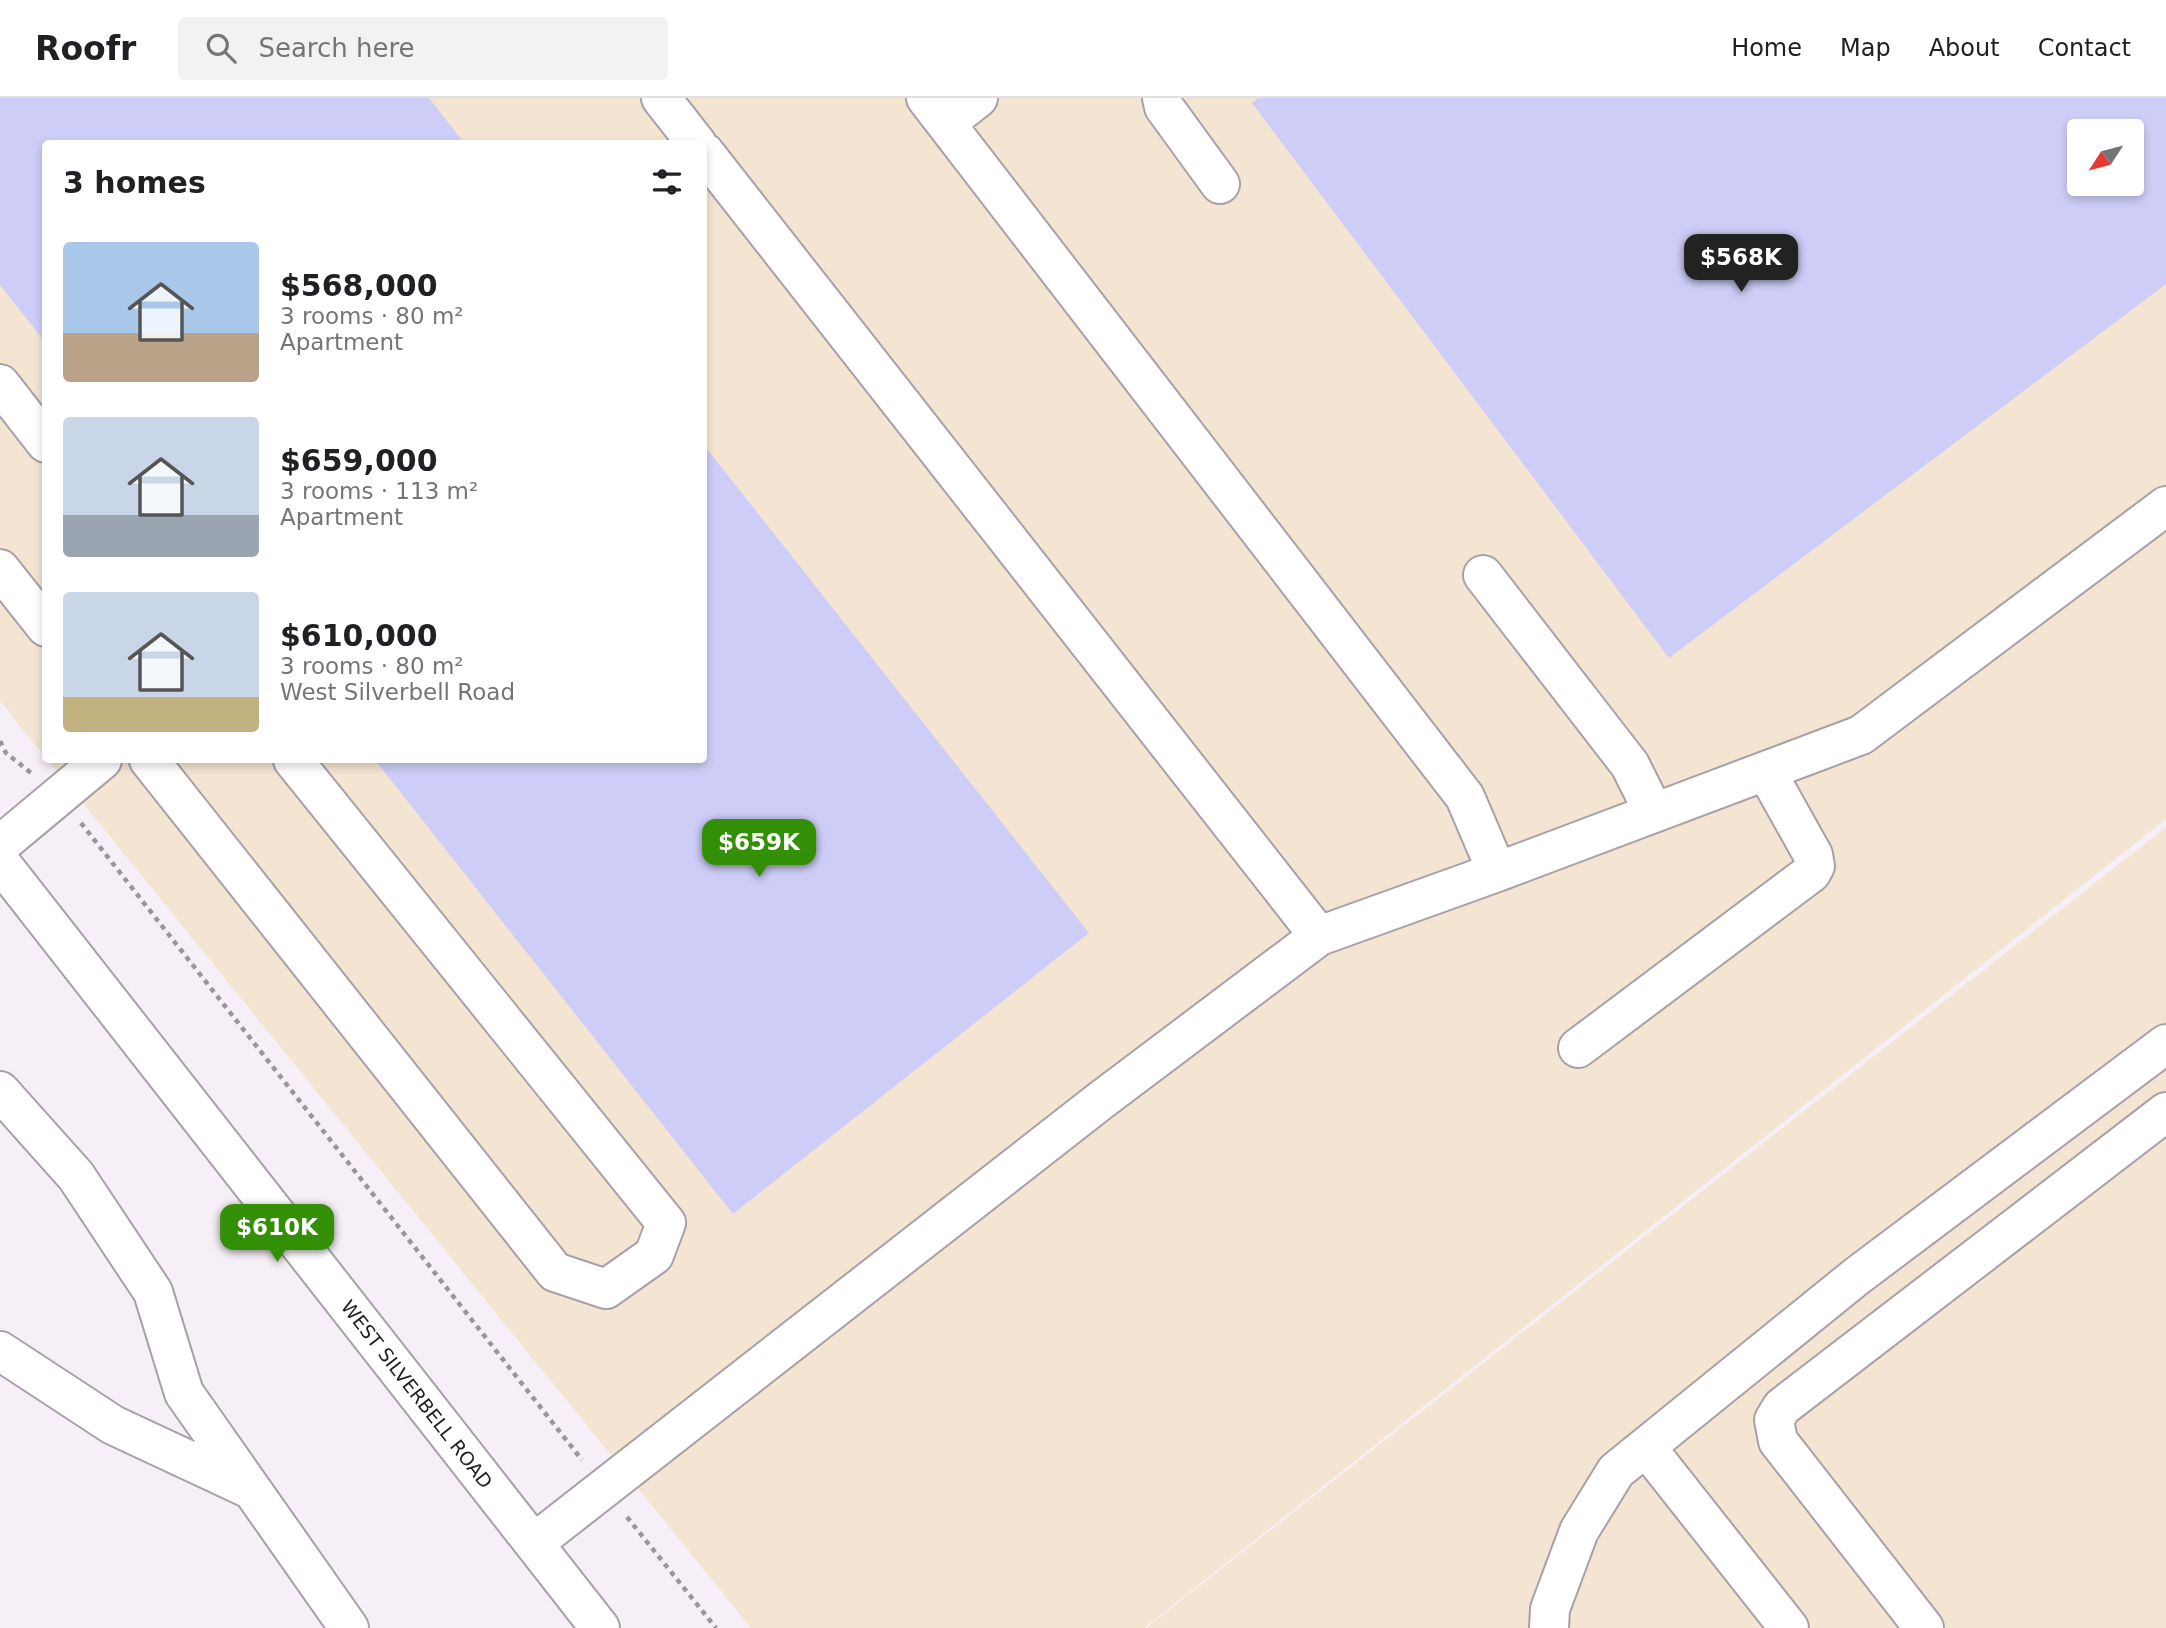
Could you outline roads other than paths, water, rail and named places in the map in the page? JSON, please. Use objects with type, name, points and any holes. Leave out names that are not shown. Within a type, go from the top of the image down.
[{"type":"main road","points":[[661,98],[693,140]]},
{"type":"main road","points":[[978,98],[936,111],[1465,797],[1497,872]]},
{"type":"main road","points":[[1162,98],[1164,107],[1220,184]]},
{"type":"main road","points":[[707,156],[1319,936]]},
{"type":"main road","points":[[0,384],[42,438]]},
{"type":"main road","points":[[534,1544],[1100,1101],[1319,936],[1861,735],[2166,506]]},
{"type":"main road","points":[[0,569],[42,622]]},
{"type":"main road","points":[[1483,575],[1630,765],[1654,813]]},
{"type":"main road","points":[[0,845],[98,763]]},
{"type":"main road","points":[[151,763],[555,1272],[606,1289],[654,1255],[666,1223],[295,763]]},
{"type":"main road","points":[[1578,1048],[1811,873],[1815,866],[1813,855],[1766,771]]},
{"type":"main road","name":"WEST SILVERBELL ROAD","points":[[0,862],[600,1628]]},
{"type":"main road","points":[[1549,1628],[1550,1609],[1579,1531],[1616,1472],[1857,1276],[2166,1044]]},
{"type":"main road","points":[[0,1091],[76,1176],[153,1292],[184,1393],[349,1628]]},
{"type":"main road","points":[[1924,1628],[1778,1441],[1774,1420],[1782,1407],[2166,1112]]},
{"type":"main road","points":[[0,1351],[113,1425],[252,1489]]},
{"type":"main road","points":[[1646,1447],[1788,1628]]}]
